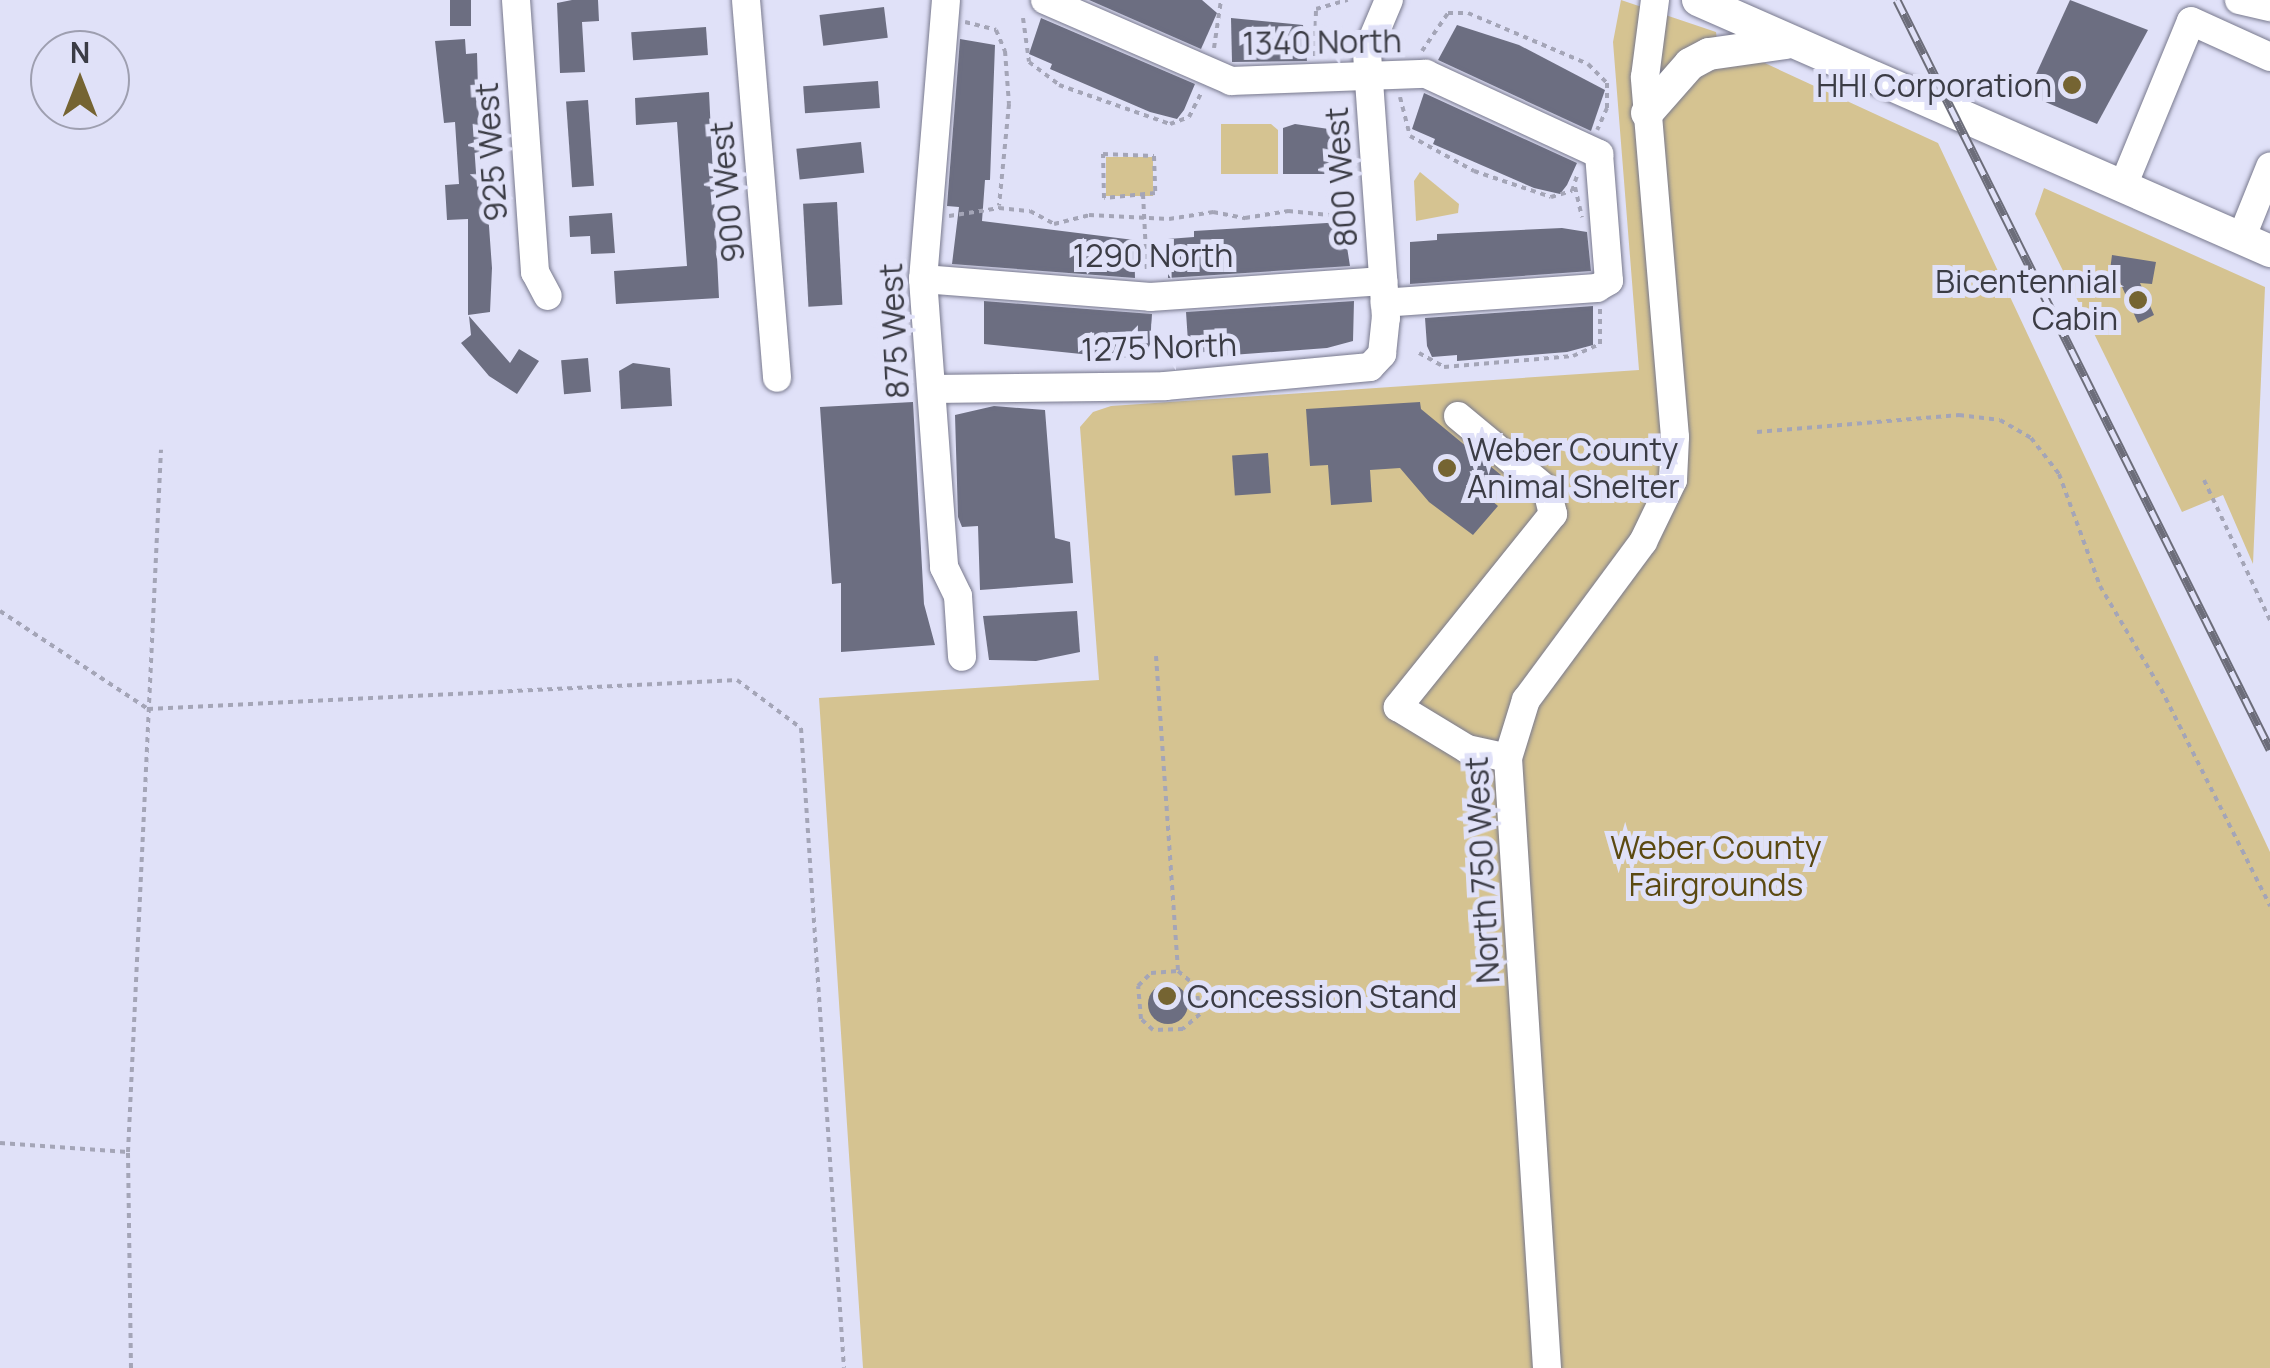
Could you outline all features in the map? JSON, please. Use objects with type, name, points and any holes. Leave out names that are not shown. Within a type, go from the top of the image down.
[{"type":"main road","points":[[1698,0],[2256,245]]},
{"type":"main road","points":[[1647,113],[1690,64],[1709,54],[1794,42]]},
{"type":"street","name":"925 West","points":[[516,0],[535,272],[548,296]]},
{"type":"street","name":"900 West","points":[[746,0],[777,378]]},
{"type":"street","name":"800 West","points":[[1382,354],[1384,292],[1368,78],[1371,33],[1389,0]]},
{"type":"street","name":"North 750 West","points":[[1547,1368],[1508,758],[1526,700],[1643,542],[1673,480],[1675,437],[1647,113],[1646,44],[1656,0]]},
{"type":"street","points":[[2239,0],[2270,7]]},
{"type":"street","name":"1340 North","points":[[1034,9],[1230,81],[1426,74],[1599,154],[1603,289]]},
{"type":"street","name":"875 West","points":[[948,10],[923,279],[944,567],[958,596],[962,656]]},
{"type":"street","points":[[2123,186],[2195,11],[2270,56]]},
{"type":"street","points":[[2256,245],[2270,166]]},
{"type":"street","name":"1290 North","points":[[923,279],[1150,297],[1603,289]]},
{"type":"street","name":"1275 North","points":[[932,388],[1165,386],[1354,373],[1382,354]]},
{"type":"street","points":[[1458,416],[1546,490],[1553,514],[1398,707],[1467,750],[1508,758]]},
{"type":"path","points":[[1214,58],[1221,0]]},
{"type":"path","points":[[1315,66],[1316,9],[1348,0]]},
{"type":"path","points":[[1034,9],[1022,48],[1041,75],[1139,118],[1182,122],[1207,80]]},
{"type":"path","points":[[948,10],[996,30],[1005,51],[1009,104],[999,208]]},
{"type":"path","points":[[1104,154],[1154,156],[1155,194],[1144,194],[1104,198],[1104,154]]},
{"type":"path","points":[[1144,194],[1147,282]]},
{"type":"path","points":[[934,214],[999,208],[1030,211],[1054,224],[1089,215],[1146,219],[1288,211],[1350,217]]},
{"type":"path","points":[[1419,353],[1444,367],[1553,360],[1600,344],[1604,327],[1603,289]]},
{"type":"path","points":[[1594,328],[1604,327]]},
{"type":"path","points":[[1757,432],[1959,415],[2000,420],[2032,438],[2058,474],[2100,586],[2161,689],[2270,906]]},
{"type":"path","points":[[130,1368],[128,1152],[161,450]]},
{"type":"path","points":[[2204,480],[2270,620]]},
{"type":"path","points":[[0,610],[148,708],[737,680],[801,728],[844,1368]]},
{"type":"path","points":[[1156,656],[1178,971],[1196,986],[1200,1014],[1183,1028],[1152,1030],[1141,1020],[1138,986],[1151,973],[1178,971]]},
{"type":"path","points":[[0,1142],[128,1152]]},
{"type":"green space","name":"Weber County Fairgrounds","points":[[1621,0],[1716,32],[1717,41],[1938,143],[2270,852],[2270,1368],[863,1368],[819,698],[1099,680],[1080,427],[1093,412],[1111,406],[1639,370],[1613,42]]},
{"type":"green space","points":[[1221,124],[1271,124],[1278,130],[1278,174],[1221,174]]},
{"type":"green space","points":[[1106,157],[1153,157],[1153,196],[1106,196]]},
{"type":"green space","points":[[1420,172],[1459,204],[1458,213],[1416,221],[1414,181]]},
{"type":"green space","points":[[2044,188],[2265,287],[2253,564],[2223,495],[2182,512],[2035,214]]},
{"type":"building","points":[[450,0],[471,0],[471,26],[450,26]]},
{"type":"building","points":[[598,0],[599,21],[582,22],[585,72],[560,73],[557,3]]},
{"type":"building","points":[[1089,0],[1202,0],[1217,13],[1201,49]]},
{"type":"building","points":[[2070,0],[2148,30],[2097,124],[2027,94]]},
{"type":"building","points":[[884,7],[888,38],[823,46],[819,15]]},
{"type":"building","points":[[1041,18],[1195,84],[1184,110],[1177,119],[1150,112],[1050,69],[1052,64],[1029,54]]},
{"type":"building","points":[[1231,18],[1303,25],[1307,61],[1232,62]]},
{"type":"building","points":[[1457,25],[1519,45],[1605,90],[1591,131],[1438,60]]},
{"type":"building","points":[[706,27],[708,55],[633,60],[631,32]]},
{"type":"building","points":[[465,39],[466,54],[477,53],[481,198],[487,198],[492,268],[490,312],[468,315],[468,219],[447,220],[445,185],[459,184],[455,122],[444,123],[435,41]]},
{"type":"building","points":[[960,39],[995,45],[990,180],[985,180],[982,221],[1134,240],[1135,278],[952,264],[959,207],[947,206]]},
{"type":"building","points":[[878,81],[880,108],[805,113],[803,86]]},
{"type":"building","points":[[709,92],[719,298],[616,304],[614,271],[687,266],[677,122],[636,125],[635,98]]},
{"type":"building","points":[[1424,93],[1577,163],[1567,185],[1560,194],[1534,188],[1433,144],[1435,139],[1412,129]]},
{"type":"building","points":[[588,100],[594,186],[572,187],[566,102]]},
{"type":"building","points":[[1295,124],[1342,131],[1338,174],[1283,174],[1283,128]]},
{"type":"building","points":[[861,142],[864,173],[800,180],[796,149]]},
{"type":"building","points":[[837,202],[842,305],[808,307],[803,204]]},
{"type":"building","points":[[612,213],[615,253],[591,254],[590,236],[570,237],[569,216]]},
{"type":"building","points":[[1343,222],[1350,266],[1168,278],[1168,239],[1194,237],[1194,231]]},
{"type":"building","points":[[1562,228],[1587,232],[1591,271],[1410,284],[1410,242],[1437,240],[1437,234]]},
{"type":"building","name":"Bicentennial Cabin","points":[[2112,255],[2156,262],[2152,284],[2140,283],[2154,315],[2138,323],[2119,280],[2109,278]]},
{"type":"building","points":[[984,301],[1152,314],[1150,344],[1146,355],[1120,358],[984,344]]},
{"type":"building","points":[[1354,301],[1353,341],[1327,348],[1218,356],[1218,351],[1192,353],[1188,342],[1186,312]]},
{"type":"building","points":[[1593,306],[1593,345],[1567,352],[1457,361],[1457,355],[1432,357],[1427,346],[1425,318]]},
{"type":"building","points":[[469,316],[510,363],[519,349],[539,361],[517,394],[489,376],[461,343],[471,335]]},
{"type":"building","points":[[588,358],[591,392],[564,394],[561,360]]},
{"type":"building","points":[[633,363],[670,368],[672,406],[621,409],[619,371]]},
{"type":"building","points":[[913,402],[924,604],[935,645],[841,652],[841,583],[832,584],[820,407]]},
{"type":"building","name":"Weber County Animal Shelter","points":[[1420,402],[1421,409],[1501,475],[1485,495],[1498,506],[1473,535],[1429,502],[1400,468],[1370,470],[1372,502],[1331,505],[1328,465],[1310,466],[1306,409]]},
{"type":"building","points":[[994,406],[1045,410],[1055,538],[1070,542],[1073,583],[980,590],[978,526],[962,527],[958,517],[955,415]]},
{"type":"building","points":[[1268,453],[1271,493],[1235,495],[1232,456]]},
{"type":"building","points":[[1077,611],[1080,652],[1036,661],[989,660],[983,616]]},
{"type":"building","name":"Concession Stand","points":[[1168,984],[1182,990],[1188,1004],[1182,1018],[1168,1024],[1154,1018],[1148,1004],[1154,990]]},
{"type":"railway","points":[[1897,0],[2270,749]]},
{"type":"place","name":"HHI Corporation","points":[[2072,85]]},
{"type":"place","name":"Bicentennial Cabin","points":[[2138,300]]},
{"type":"place","name":"Weber County Animal Shelter","points":[[1447,468]]},
{"type":"place","name":"Concession Stand","points":[[1167,996]]}]
